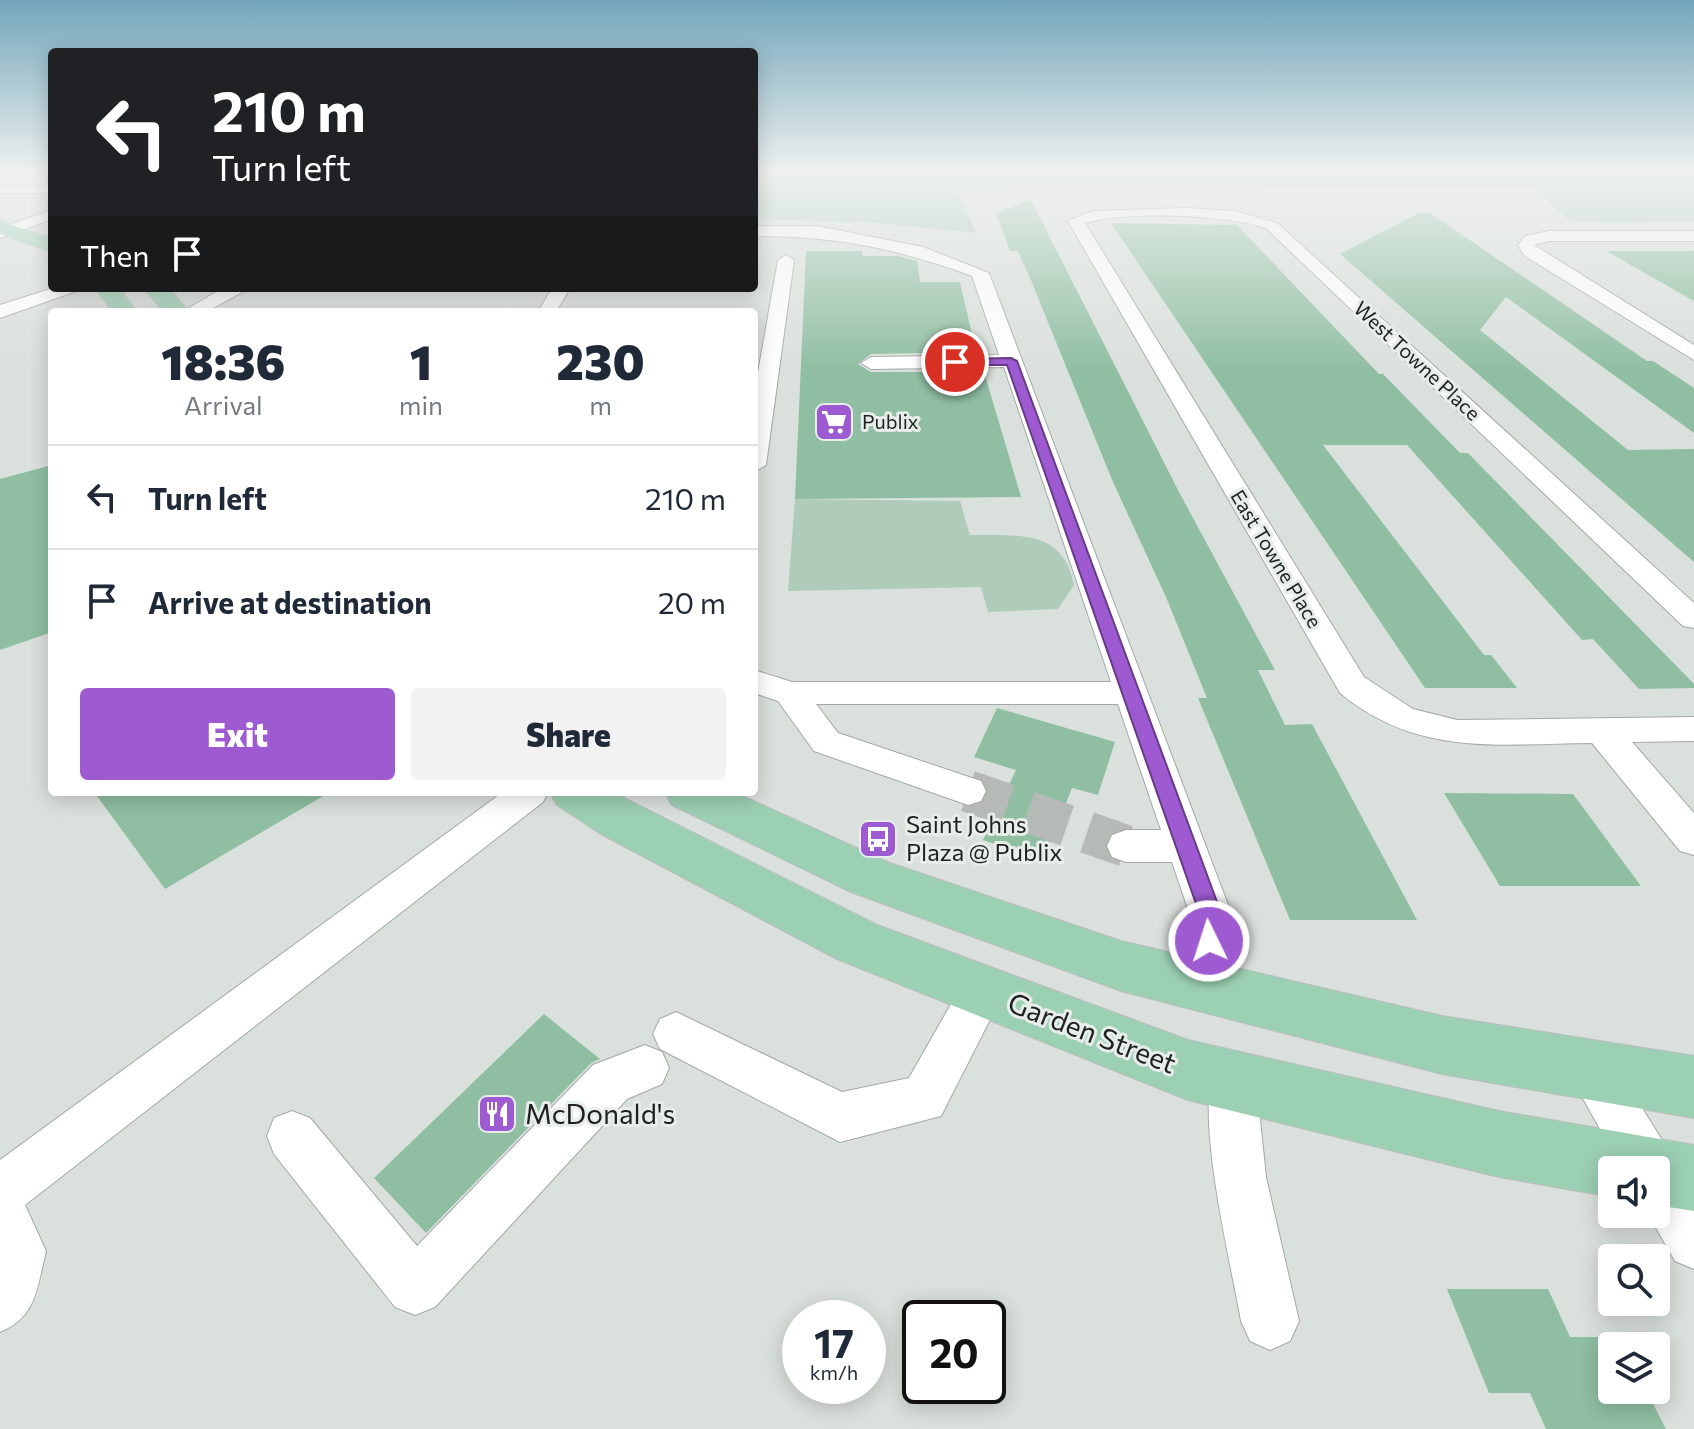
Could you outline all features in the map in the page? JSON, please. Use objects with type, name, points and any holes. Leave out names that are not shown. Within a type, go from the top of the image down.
[{"type":"main road","points":[[160,292],[174,308]]},
{"type":"main road","name":"Garden Street","points":[[580,796],[618,820],[857,942],[1188,1070],[1499,1144],[1598,1162]]},
{"type":"main road","points":[[697,796],[869,877],[1121,966],[1442,1045],[1694,1087]]},
{"type":"main road","name":"Garden Street","points":[[1670,1174],[1694,1178]]},
{"type":"street","points":[[861,240],[923,252],[980,273],[1212,918],[1203,986]]},
{"type":"street","name":"East Towne Place","points":[[1084,240],[1352,685],[1371,702],[1401,719],[1429,729],[1457,732],[1603,732]]},
{"type":"street","name":"West Towne Place","points":[[1287,240],[1694,619]]},
{"type":"street","points":[[1530,240],[1526,245],[1531,253],[1694,354]]},
{"type":"street","points":[[758,439],[786,260]]},
{"type":"street","points":[[0,312],[35,311],[69,292]]},
{"type":"street","points":[[198,308],[228,292]]},
{"type":"street","points":[[871,363],[1011,361]]},
{"type":"street","points":[[758,682],[790,693],[1129,693]]},
{"type":"street","points":[[790,693],[826,742],[968,791]]},
{"type":"street","points":[[1603,732],[1694,729]]},
{"type":"street","points":[[1603,732],[1694,840]]},
{"type":"street","points":[[0,1192],[266,988],[525,796]]},
{"type":"street","points":[[1126,846],[1184,846]]},
{"type":"street","points":[[292,1136],[415,1287],[610,1082],[661,1051],[840,1117],[924,1099],[983,990]]},
{"type":"street","points":[[1591,1070],[1643,1156]]},
{"type":"street","points":[[1232,1081],[1240,1177],[1270,1321]]},
{"type":"street","points":[[1670,1201],[1694,1242]]},
{"type":"street","points":[[0,1211],[19,1251],[7,1295],[0,1304]]},
{"type":"green space","points":[[795,499],[960,501],[970,535],[1021,536],[1049,544],[1060,553],[1074,585],[1058,609],[988,612],[981,587],[788,591]]},
{"type":"building","points":[[1006,240],[1051,240],[1179,492],[1275,670],[1258,670],[1285,725],[1312,724],[1417,920],[1290,920],[1198,698],[1207,698],[1166,597],[1113,482],[1018,251],[1010,251]]},
{"type":"building","points":[[1122,240],[1251,240],[1379,374],[1383,374],[1460,453],[1468,453],[1694,684],[1694,688],[1639,689],[1593,639],[1582,640],[1407,445],[1323,445],[1484,655],[1491,655],[1517,688],[1425,688]]},
{"type":"building","points":[[1368,240],[1469,240],[1647,361],[1653,361],[1694,388],[1694,433],[1506,297],[1480,330],[1628,450],[1694,449],[1694,562],[1340,254]]},
{"type":"building","points":[[806,251],[862,251],[862,256],[898,256],[917,261],[920,282],[960,282],[976,352],[871,354],[858,364],[871,372],[984,372],[1021,497],[795,499]]},
{"type":"building","points":[[1606,251],[1694,251],[1694,301]]},
{"type":"building","points":[[48,466],[48,633],[0,650],[0,479]]},
{"type":"building","points":[[997,708],[1115,742],[1098,795],[1072,788],[1043,861],[983,840],[1016,770],[974,757]]},
{"type":"building","points":[[1444,793],[1573,794],[1641,886],[1500,886]]},
{"type":"building","points":[[97,796],[323,796],[165,889]]},
{"type":"building","points":[[544,1014],[600,1059],[591,1063],[426,1233],[374,1178]]},
{"type":"building","points":[[1447,1289],[1548,1289],[1570,1337],[1598,1337],[1598,1404],[1653,1404],[1666,1429],[1546,1429],[1530,1393],[1489,1393]]},
{"type":"tunnel","points":[[968,791],[1126,846]]},
{"type":"place","name":"Publix","points":[[834,422]]},
{"type":"place","name":"Saint Johns Plaza @ Publix","points":[[878,839]]},
{"type":"place","name":"McDonald's","points":[[497,1114]]},
{"type":"route","points":[[955,362],[1011,361],[1174,821],[1212,918],[1209,941]]}]
